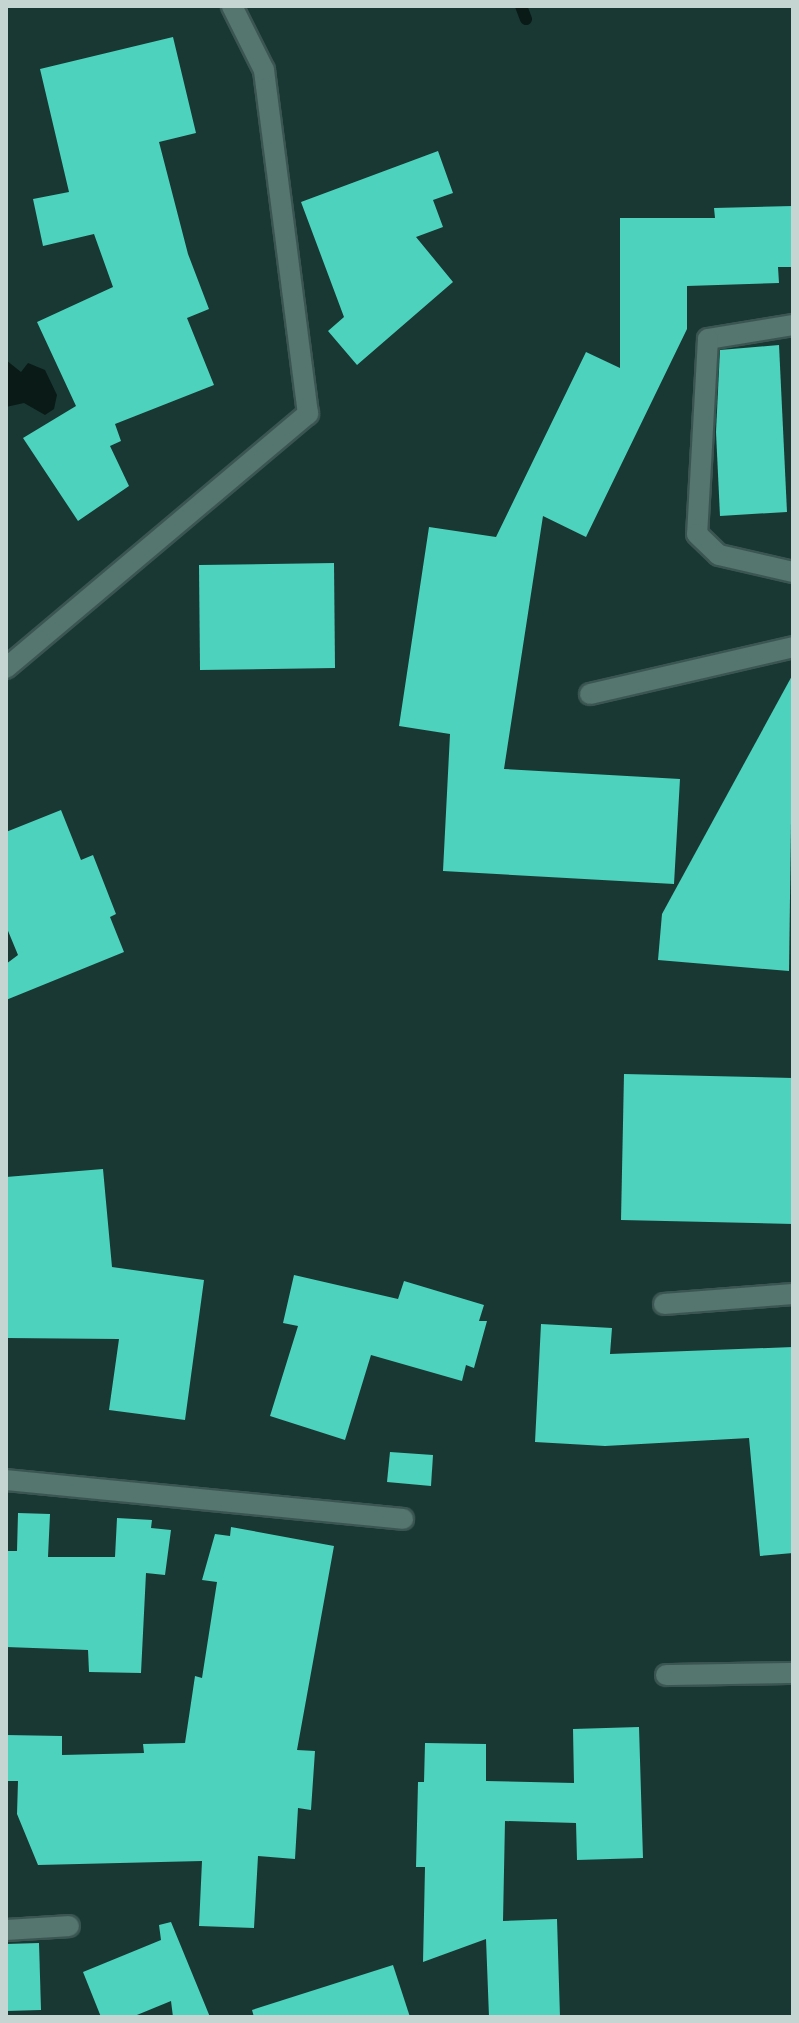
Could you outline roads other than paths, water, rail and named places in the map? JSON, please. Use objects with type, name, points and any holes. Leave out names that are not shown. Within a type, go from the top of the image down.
[{"type":"street","points":[[6,668],[308,414],[264,70],[232,6]]},
{"type":"street","points":[[793,325],[708,339],[697,534],[719,555],[793,572]]},
{"type":"street","points":[[590,694],[793,647]]},
{"type":"street","points":[[664,1304],[793,1294]]},
{"type":"street","points":[[6,1480],[403,1519]]},
{"type":"street","points":[[666,1675],[793,1673]]},
{"type":"street","points":[[6,1930],[69,1926]]},
{"type":"waterway","points":[[521,6],[526,19]]}]
